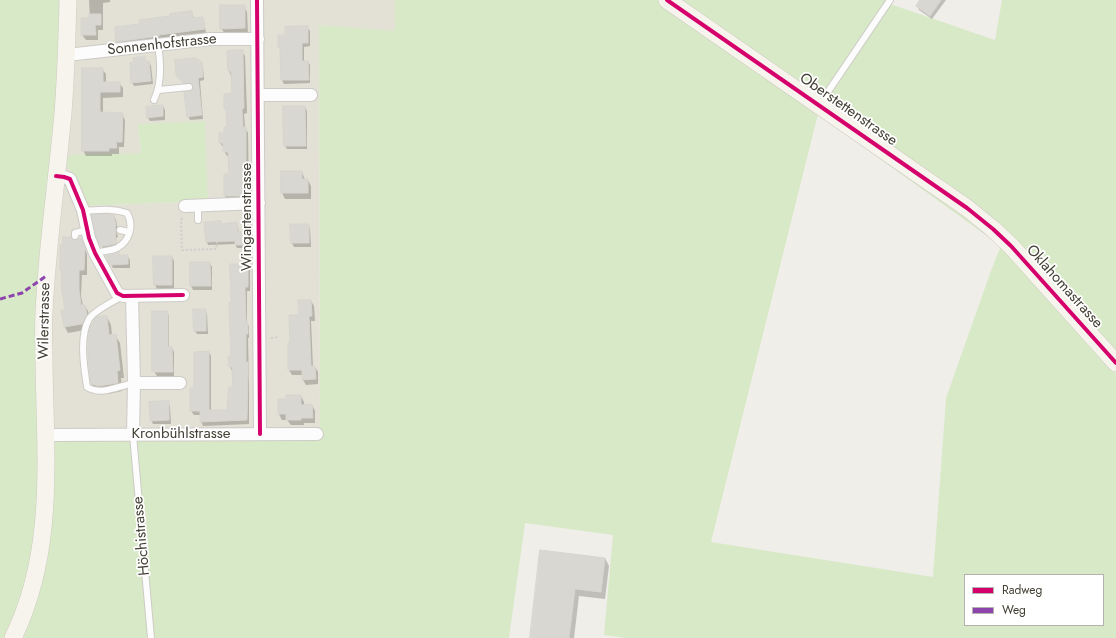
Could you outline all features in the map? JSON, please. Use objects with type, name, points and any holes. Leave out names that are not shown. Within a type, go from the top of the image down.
[{"type":"main road","name":"Wilerstrasse","points":[[13,638],[31,594],[41,551],[45,508],[44,310],[46,276],[63,112],[68,0]]},
{"type":"main road","name":"Oberstettenstrasse","points":[[668,0],[967,208],[1011,246]]},
{"type":"main road","name":"Oklahomastrasse","points":[[1011,246],[1116,363]]},
{"type":"street","name":"Wingartenstrasse","points":[[257,0],[260,434]]},
{"type":"street","name":"Sonnenhofstrasse","points":[[66,55],[210,39],[258,39]]},
{"type":"street","points":[[258,95],[311,95]]},
{"type":"street","points":[[56,176],[64,177],[70,180],[83,211],[95,252],[124,295],[134,382],[133,435]]},
{"type":"street","points":[[184,212],[198,205],[259,203]]},
{"type":"street","points":[[124,295],[182,295]]},
{"type":"street","points":[[134,382],[180,383]]},
{"type":"street","name":"Kronbühlstrasse","points":[[45,435],[317,434]]},
{"type":"lane","points":[[820,105],[890,0]]},
{"type":"lane","points":[[154,100],[159,90],[160,59],[158,45]]},
{"type":"lane","points":[[159,90],[189,87]]},
{"type":"lane","points":[[198,205],[198,220]]},
{"type":"lane","points":[[83,211],[118,210],[127,213],[131,220],[126,241],[116,248],[95,252]]},
{"type":"lane","points":[[75,236],[75,233],[88,230]]},
{"type":"lane","points":[[120,230],[129,232]]},
{"type":"lane","points":[[124,295],[90,318],[83,336],[85,374],[87,387],[92,390],[112,389],[134,382]]},
{"type":"lane","name":"Höchistrasse","points":[[133,435],[151,638]]},
{"type":"path","points":[[184,212],[181,221],[182,250],[216,249],[216,242]]},
{"type":"path","points":[[266,339],[279,337]]},
{"type":"shaded area","points":[[36,0],[395,0],[395,32],[319,25],[320,439],[38,441]],"holes":[[[138,125],[208,201],[85,206],[70,168],[141,153]]]},
{"type":"green space","points":[[0,0],[57,0],[61,6],[38,441],[320,439],[319,25],[395,31],[395,0],[889,0],[887,3],[995,40],[1002,0],[1116,0],[1116,638],[625,638],[604,635],[613,535],[525,523],[509,638],[0,638]],"holes":[[[818,114],[1001,246],[946,398],[933,577],[711,542]]]},
{"type":"green space","points":[[205,121],[208,201],[85,206],[70,169],[67,168],[68,158],[72,155],[141,153],[138,124]]},
{"type":"building","points":[[920,0],[941,0],[930,16],[916,6]]},
{"type":"building","points":[[220,5],[245,5],[245,28],[220,29]]},
{"type":"building","points":[[192,11],[193,18],[203,17],[205,29],[116,42],[115,27],[140,24],[139,20],[170,16],[170,14]]},
{"type":"building","points":[[89,14],[101,14],[101,25],[95,25],[96,35],[81,35],[81,18],[89,18]]},
{"type":"building","points":[[308,26],[308,43],[302,43],[302,61],[308,61],[309,80],[281,80],[278,35],[285,35],[285,27]]},
{"type":"building","points":[[243,50],[244,108],[242,109],[243,127],[246,127],[246,186],[244,186],[244,196],[224,196],[224,174],[229,174],[228,152],[223,152],[223,143],[219,143],[219,133],[224,133],[224,127],[227,127],[226,109],[224,109],[224,94],[232,93],[231,71],[228,71],[227,51]]},
{"type":"building","points":[[145,57],[145,61],[149,61],[151,81],[131,83],[130,63],[134,62],[133,58]]},
{"type":"building","points":[[195,58],[202,62],[203,77],[198,78],[202,115],[187,117],[184,92],[191,91],[193,86],[190,83],[183,83],[176,75],[175,60]]},
{"type":"building","points":[[82,68],[103,68],[103,82],[120,82],[120,92],[100,92],[100,112],[123,113],[122,142],[116,142],[117,148],[109,148],[109,151],[82,151]]},
{"type":"building","points":[[163,105],[163,116],[147,118],[146,107]]},
{"type":"building","points":[[283,106],[305,106],[306,146],[284,146]]},
{"type":"building","points":[[281,171],[302,171],[302,179],[308,179],[308,193],[281,193]]},
{"type":"building","points":[[92,215],[114,215],[117,243],[100,246],[96,236]]},
{"type":"building","points":[[221,221],[221,224],[237,222],[238,232],[251,232],[251,239],[247,239],[247,245],[235,245],[235,241],[206,242],[204,223]]},
{"type":"building","points":[[290,224],[309,224],[309,243],[291,243]]},
{"type":"building","points":[[63,237],[71,237],[75,240],[81,238],[85,247],[84,270],[79,270],[79,290],[81,305],[85,305],[87,315],[82,324],[64,327],[61,310],[65,310],[61,284],[62,270],[60,270],[60,245],[63,245]]},
{"type":"building","points":[[119,252],[119,255],[128,255],[128,264],[110,265],[106,255]]},
{"type":"building","points":[[153,256],[172,256],[172,285],[154,285]]},
{"type":"building","points":[[190,262],[210,262],[211,286],[190,286]]},
{"type":"building","points":[[230,264],[248,264],[248,287],[245,287],[246,321],[248,327],[248,334],[246,334],[246,362],[248,362],[247,420],[200,422],[200,411],[190,411],[190,388],[194,388],[194,352],[209,351],[209,410],[227,410],[229,387],[233,387],[232,367],[229,367],[228,356],[231,357],[229,303],[231,302]]},
{"type":"building","points":[[298,300],[311,300],[312,316],[309,316],[311,366],[315,366],[316,379],[302,380],[302,370],[288,370],[288,343],[290,343],[289,315],[299,315]]},
{"type":"building","points":[[193,309],[206,309],[206,331],[194,331]]},
{"type":"building","points":[[152,311],[168,311],[168,346],[172,347],[173,372],[152,371]]},
{"type":"building","points":[[107,316],[109,335],[116,334],[120,370],[117,371],[118,383],[99,386],[91,384],[88,335],[90,328],[97,317]]},
{"type":"building","points":[[286,395],[301,395],[301,405],[312,404],[313,418],[286,420],[286,414],[278,414],[278,399],[286,399]]},
{"type":"building","points":[[169,401],[169,420],[150,421],[149,402]]},
{"type":"building","points":[[540,550],[605,558],[601,592],[575,589],[569,638],[530,638]]},
{"type":"marked path","points":[[0,299],[22,293],[46,276]]},
{"type":"cycle path","points":[[257,0],[260,434]]},
{"type":"cycle path","points":[[667,0],[967,208],[993,229],[1011,246],[1116,363]]},
{"type":"cycle path","points":[[56,176],[70,179],[83,210],[89,238],[95,253],[117,293],[123,296],[183,295]]}]
